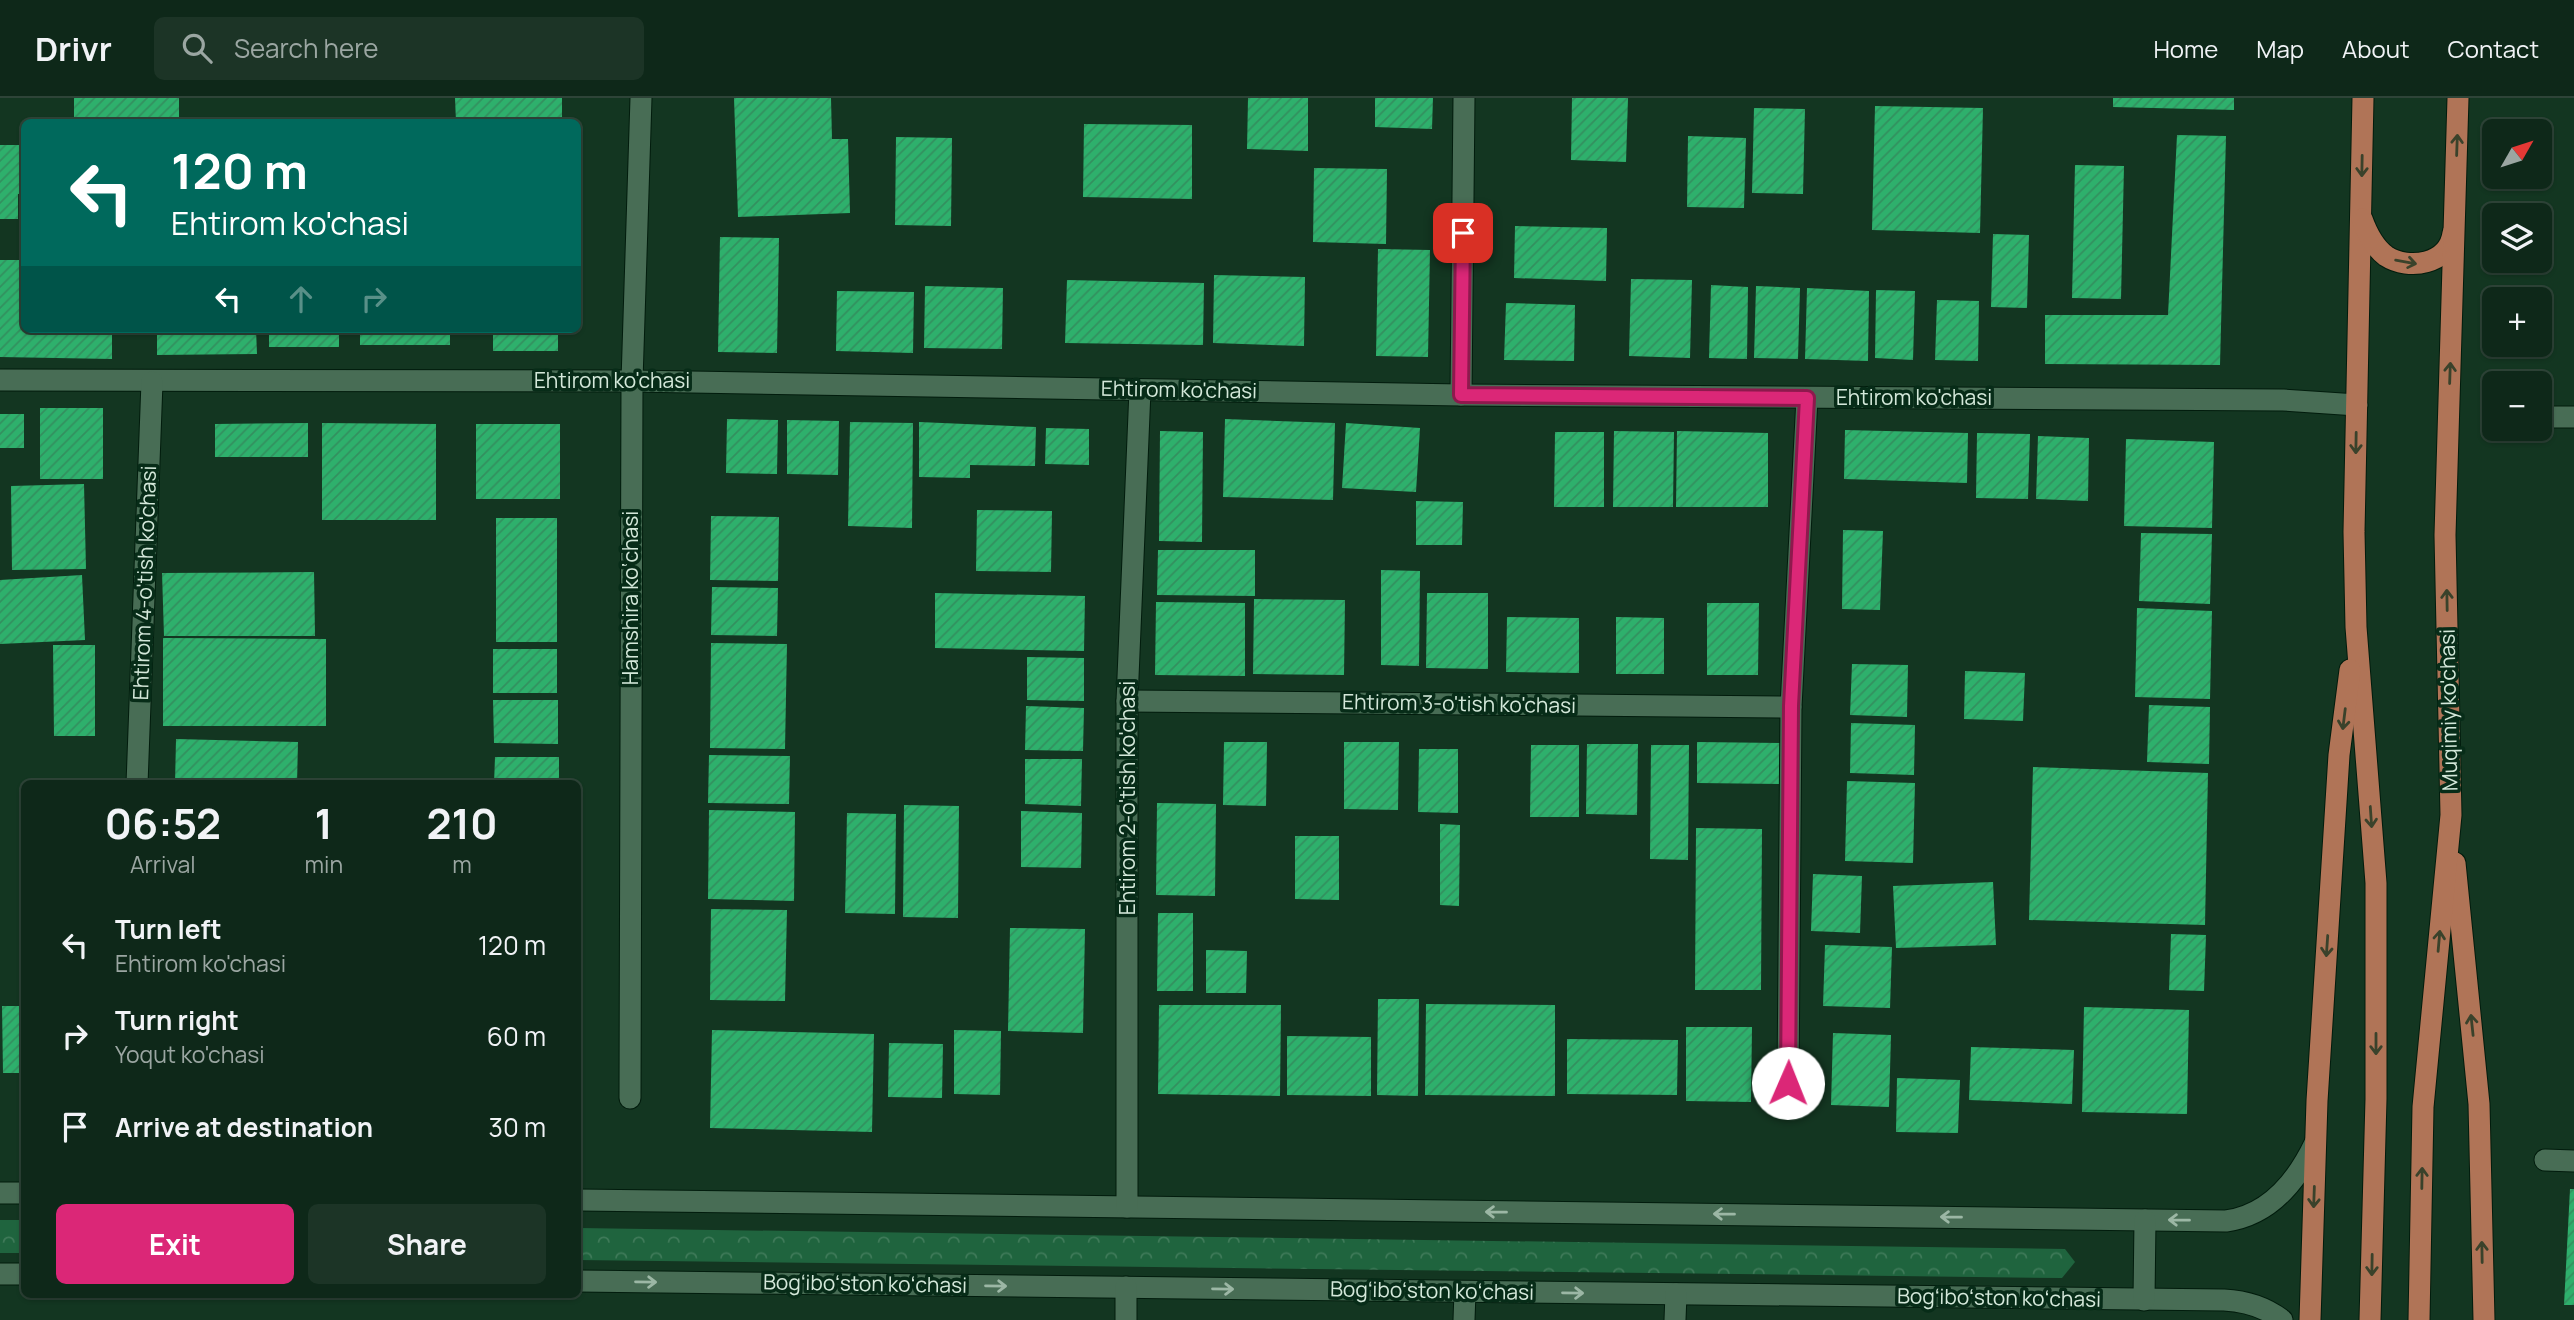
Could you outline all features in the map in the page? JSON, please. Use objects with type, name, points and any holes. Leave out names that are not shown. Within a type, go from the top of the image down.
[{"type":"main road","points":[[2364,98],[2354,532],[2356,627],[2376,883],[2376,1099],[2370,1320]]},
{"type":"main road","name":"Muqimiy ko'chasi","points":[[2419,1320],[2423,1107],[2451,815],[2445,535],[2458,98]]},
{"type":"main road","points":[[2361,217],[2368,234],[2385,255],[2396,261],[2412,264],[2425,262],[2448,249],[2454,228]]},
{"type":"main road","points":[[2311,1320],[2315,1143],[2340,755],[2356,627]]},
{"type":"main road","points":[[2451,815],[2479,1104],[2484,1320]]},
{"type":"street","name":"Hamshira ko‘chasi","points":[[630,1098],[632,381],[641,98]]},
{"type":"street","points":[[1461,395],[1464,98]]},
{"type":"street","name":"Ehtirom ko'chasi","points":[[0,380],[632,381],[1461,395],[2283,400],[2357,405]]},
{"type":"street","name":"Ehtirom 4-o'tish ko'chasi","points":[[137,780],[152,382]]},
{"type":"street","name":"Ehtirom 2-o'tish ko'chasi","points":[[1127,1207],[1127,701],[1140,390]]},
{"type":"street","points":[[1788,1083],[1791,706],[1807,398]]},
{"type":"street","points":[[2552,417],[2574,417]]},
{"type":"street","name":"Ehtirom 3-o'tish ko'chasi","points":[[1127,701],[1791,706]]},
{"type":"street","points":[[581,1200],[2226,1221],[2247,1217],[2283,1192],[2306,1163],[2315,1143]]},
{"type":"street","points":[[2545,1160],[2574,1161]]},
{"type":"street","points":[[0,1193],[21,1193]]},
{"type":"street","points":[[2144,1300],[2145,1220]]},
{"type":"street","points":[[0,1274],[21,1274]]},
{"type":"street","name":"Bogʻiboʻston koʻchasi","points":[[581,1281],[1676,1294],[2071,1310],[2144,1300],[2234,1300],[2271,1311],[2282,1320]]},
{"type":"street","points":[[1126,1287],[1126,1320]]},
{"type":"street","points":[[1464,1320],[1465,1292]]},
{"type":"street","points":[[1675,1320],[1676,1294]]},
{"type":"green space","points":[[0,1220],[21,1220],[21,1253],[0,1253]]},
{"type":"green space","points":[[581,1228],[2065,1249],[2075,1262],[2062,1278],[581,1260]]},
{"type":"building","points":[[74,98],[179,98],[179,119],[74,119]]},
{"type":"building","points":[[455,98],[562,98],[562,119],[456,119]]},
{"type":"building","points":[[734,98],[831,98],[832,139],[848,139],[850,213],[738,217]]},
{"type":"building","points":[[1248,98],[1308,98],[1308,151],[1247,149]]},
{"type":"building","points":[[1375,98],[1433,98],[1432,129],[1375,127]]},
{"type":"building","points":[[1572,98],[1628,98],[1626,162],[1571,160]]},
{"type":"building","points":[[2113,98],[2234,98],[2234,110],[2113,107]]},
{"type":"building","points":[[1875,106],[1983,108],[1980,233],[1872,230]]},
{"type":"building","points":[[1754,108],[1805,109],[1803,194],[1752,193]]},
{"type":"building","points":[[1084,124],[1192,125],[1192,199],[1083,197]]},
{"type":"building","points":[[2177,135],[2226,136],[2220,365],[2045,364],[2045,315],[2168,315]]},
{"type":"building","points":[[1688,136],[1746,138],[1744,208],[1687,207]]},
{"type":"building","points":[[896,137],[952,138],[951,226],[895,225]]},
{"type":"building","points":[[0,145],[21,145],[18,219],[0,219]]},
{"type":"building","points":[[2075,165],[2124,166],[2121,299],[2072,298]]},
{"type":"building","points":[[1314,168],[1387,169],[1386,244],[1313,242]]},
{"type":"building","points":[[1515,226],[1607,228],[1606,281],[1514,278]]},
{"type":"building","points":[[1993,234],[2029,235],[2027,308],[1991,307]]},
{"type":"building","points":[[720,237],[779,238],[777,353],[718,352]]},
{"type":"building","points":[[1378,249],[1430,250],[1428,357],[1376,356]]},
{"type":"building","points":[[0,260],[21,260],[21,333],[112,333],[112,359],[0,357]]},
{"type":"building","points":[[1214,275],[1305,277],[1304,346],[1213,343]]},
{"type":"building","points":[[1631,279],[1692,280],[1690,358],[1629,356]]},
{"type":"building","points":[[1067,280],[1204,283],[1203,345],[1065,343]]},
{"type":"building","points":[[1711,285],[1748,287],[1747,359],[1709,358]]},
{"type":"building","points":[[925,286],[1003,288],[1002,349],[924,348]]},
{"type":"building","points":[[1756,286],[1800,288],[1798,359],[1754,358]]},
{"type":"building","points":[[1807,288],[1869,291],[1868,361],[1805,359]]},
{"type":"building","points":[[1876,290],[1915,291],[1913,360],[1875,358]]},
{"type":"building","points":[[837,291],[914,292],[913,353],[836,351]]},
{"type":"building","points":[[1937,300],[1979,301],[1978,361],[1935,360]]},
{"type":"building","points":[[1506,303],[1575,305],[1574,361],[1504,360]]},
{"type":"building","points":[[157,333],[256,333],[257,354],[157,355]]},
{"type":"building","points":[[269,333],[339,333],[339,347],[269,347]]},
{"type":"building","points":[[360,333],[450,333],[450,345],[360,345]]},
{"type":"building","points":[[493,333],[558,333],[558,351],[493,351]]},
{"type":"building","points":[[40,408],[103,408],[103,479],[40,479]]},
{"type":"building","points":[[0,414],[24,414],[24,448],[0,448]]},
{"type":"building","points":[[727,419],[778,420],[777,474],[726,473]]},
{"type":"building","points":[[1225,419],[1335,423],[1333,500],[1223,497]]},
{"type":"building","points":[[787,420],[839,421],[838,475],[787,474]]},
{"type":"building","points":[[850,422],[913,423],[912,528],[848,526]]},
{"type":"building","points":[[919,422],[1036,427],[1035,466],[970,465],[970,478],[919,477]]},
{"type":"building","points":[[308,423],[308,457],[215,457],[215,424]]},
{"type":"building","points":[[322,423],[436,424],[436,520],[322,520]]},
{"type":"building","points":[[1346,423],[1420,428],[1416,492],[1342,488]]},
{"type":"building","points":[[476,424],[560,424],[560,499],[476,499]]},
{"type":"building","points":[[1046,428],[1089,429],[1089,465],[1045,464]]},
{"type":"building","points":[[1845,430],[1968,433],[1967,483],[1844,479]]},
{"type":"building","points":[[1160,431],[1203,432],[1202,542],[1159,541]]},
{"type":"building","points":[[1614,431],[1674,432],[1673,507],[1613,507]]},
{"type":"building","points":[[1677,431],[1768,433],[1768,507],[1676,507]]},
{"type":"building","points":[[1555,432],[1604,432],[1604,507],[1554,507]]},
{"type":"building","points":[[1977,433],[2030,434],[2028,499],[1976,498]]},
{"type":"building","points":[[2038,436],[2089,438],[2088,501],[2036,499]]},
{"type":"building","points":[[2126,439],[2214,442],[2212,528],[2124,526]]},
{"type":"building","points":[[84,484],[86,569],[12,570],[11,486]]},
{"type":"building","points":[[1416,501],[1463,502],[1462,545],[1416,545]]},
{"type":"building","points":[[977,510],[1052,511],[1051,572],[976,571]]},
{"type":"building","points":[[711,516],[779,517],[778,581],[710,580]]},
{"type":"building","points":[[496,518],[557,518],[557,642],[496,642]]},
{"type":"building","points":[[1843,530],[1883,531],[1880,610],[1842,609]]},
{"type":"building","points":[[2141,533],[2212,534],[2210,604],[2139,601]]},
{"type":"building","points":[[1158,550],[1255,550],[1255,596],[1157,595]]},
{"type":"building","points":[[1381,570],[1420,571],[1419,666],[1381,665]]},
{"type":"building","points":[[314,572],[315,636],[164,636],[162,573]]},
{"type":"building","points":[[82,575],[85,640],[0,644],[0,580]]},
{"type":"building","points":[[712,587],[778,588],[777,636],[711,635]]},
{"type":"building","points":[[935,593],[1085,596],[1084,651],[935,648]]},
{"type":"building","points":[[1427,593],[1488,593],[1488,669],[1426,668]]},
{"type":"building","points":[[1254,599],[1345,600],[1344,675],[1253,674]]},
{"type":"building","points":[[1156,602],[1245,603],[1245,676],[1155,675]]},
{"type":"building","points":[[1707,603],[1759,603],[1758,675],[1707,675]]},
{"type":"building","points":[[2137,608],[2212,611],[2210,699],[2135,697]]},
{"type":"building","points":[[1507,617],[1579,618],[1579,673],[1506,672]]},
{"type":"building","points":[[1616,617],[1664,618],[1664,674],[1616,674]]},
{"type":"building","points":[[163,638],[326,639],[326,726],[163,726]]},
{"type":"building","points":[[711,643],[787,644],[785,749],[710,748]]},
{"type":"building","points":[[53,645],[95,645],[95,736],[54,736]]},
{"type":"building","points":[[493,649],[557,649],[557,693],[493,693]]},
{"type":"building","points":[[1027,657],[1084,658],[1084,701],[1027,700]]},
{"type":"building","points":[[1852,664],[1908,665],[1907,717],[1850,715]]},
{"type":"building","points":[[1965,671],[2025,673],[2023,721],[1964,719]]},
{"type":"building","points":[[493,700],[558,700],[558,744],[494,743]]},
{"type":"building","points":[[2149,705],[2210,707],[2209,764],[2147,762]]},
{"type":"building","points":[[1026,706],[1084,708],[1083,751],[1025,750]]},
{"type":"building","points":[[1851,723],[1915,725],[1914,775],[1850,773]]},
{"type":"building","points":[[176,739],[298,742],[297,780],[175,780]]},
{"type":"building","points":[[1224,742],[1267,742],[1266,806],[1223,805]]},
{"type":"building","points":[[1344,742],[1399,742],[1398,810],[1344,809]]},
{"type":"building","points":[[1697,742],[1781,743],[1781,784],[1697,783]]},
{"type":"building","points":[[1587,744],[1638,744],[1637,815],[1586,814]]},
{"type":"building","points":[[1531,745],[1579,745],[1579,817],[1530,817]]},
{"type":"building","points":[[1651,745],[1689,745],[1688,860],[1650,859]]},
{"type":"building","points":[[1419,749],[1458,749],[1458,813],[1418,812]]},
{"type":"building","points":[[709,755],[790,756],[789,804],[708,803]]},
{"type":"building","points":[[495,757],[559,757],[559,780],[494,780]]},
{"type":"building","points":[[1025,759],[1082,759],[1081,806],[1025,804]]},
{"type":"building","points":[[2033,767],[2208,773],[2205,925],[2029,920]]},
{"type":"building","points":[[1847,781],[1915,783],[1913,863],[1845,861]]},
{"type":"building","points":[[1157,803],[1216,804],[1215,896],[1156,895]]},
{"type":"building","points":[[904,805],[959,806],[958,918],[903,917]]},
{"type":"building","points":[[709,810],[795,812],[794,901],[708,899]]},
{"type":"building","points":[[1021,811],[1082,813],[1081,868],[1021,867]]},
{"type":"building","points":[[847,813],[896,814],[895,914],[845,913]]},
{"type":"building","points":[[1440,824],[1460,825],[1459,906],[1440,905]]},
{"type":"building","points":[[1696,828],[1762,829],[1761,990],[1695,990]]},
{"type":"building","points":[[1295,836],[1339,836],[1339,900],[1295,899]]},
{"type":"building","points":[[1813,874],[1862,876],[1860,933],[1811,931]]},
{"type":"building","points":[[1993,882],[1996,945],[1896,948],[1893,886]]},
{"type":"building","points":[[711,909],[787,910],[785,1001],[710,1000]]},
{"type":"building","points":[[1158,913],[1193,913],[1193,991],[1157,991]]},
{"type":"building","points":[[1010,928],[1085,929],[1083,1033],[1008,1031]]},
{"type":"building","points":[[2171,934],[2206,935],[2204,991],[2169,990]]},
{"type":"building","points":[[1825,945],[1892,947],[1890,1008],[1823,1006]]},
{"type":"building","points":[[1206,950],[1247,951],[1246,993],[1206,993]]},
{"type":"building","points":[[1378,999],[1419,999],[1418,1096],[1377,1095]]},
{"type":"building","points":[[1426,1004],[1555,1005],[1555,1096],[1425,1095]]},
{"type":"building","points":[[1159,1005],[1281,1005],[1280,1096],[1158,1094]]},
{"type":"building","points":[[2,1006],[21,1006],[21,1073],[3,1073]]},
{"type":"building","points":[[2084,1007],[2189,1010],[2187,1114],[2082,1112]]},
{"type":"building","points":[[1686,1027],[1752,1027],[1751,1102],[1686,1101]]},
{"type":"building","points":[[712,1030],[874,1034],[872,1132],[710,1128]]},
{"type":"building","points":[[954,1030],[1001,1031],[1000,1095],[954,1094]]},
{"type":"building","points":[[1833,1033],[1891,1035],[1889,1107],[1831,1105]]},
{"type":"building","points":[[1287,1036],[1371,1037],[1371,1096],[1287,1095]]},
{"type":"building","points":[[1567,1039],[1678,1040],[1677,1095],[1567,1094]]},
{"type":"building","points":[[889,1043],[943,1044],[942,1098],[888,1097]]},
{"type":"building","points":[[1971,1047],[2074,1050],[2072,1104],[1969,1100]]},
{"type":"building","points":[[1897,1078],[1960,1080],[1958,1133],[1896,1132]]},
{"type":"building","points":[[2570,1189],[2574,1189],[2574,1305],[2564,1305]]},
{"type":"route","points":[[1463,233],[1461,395],[1807,398],[1791,706],[1788,1083]]}]
